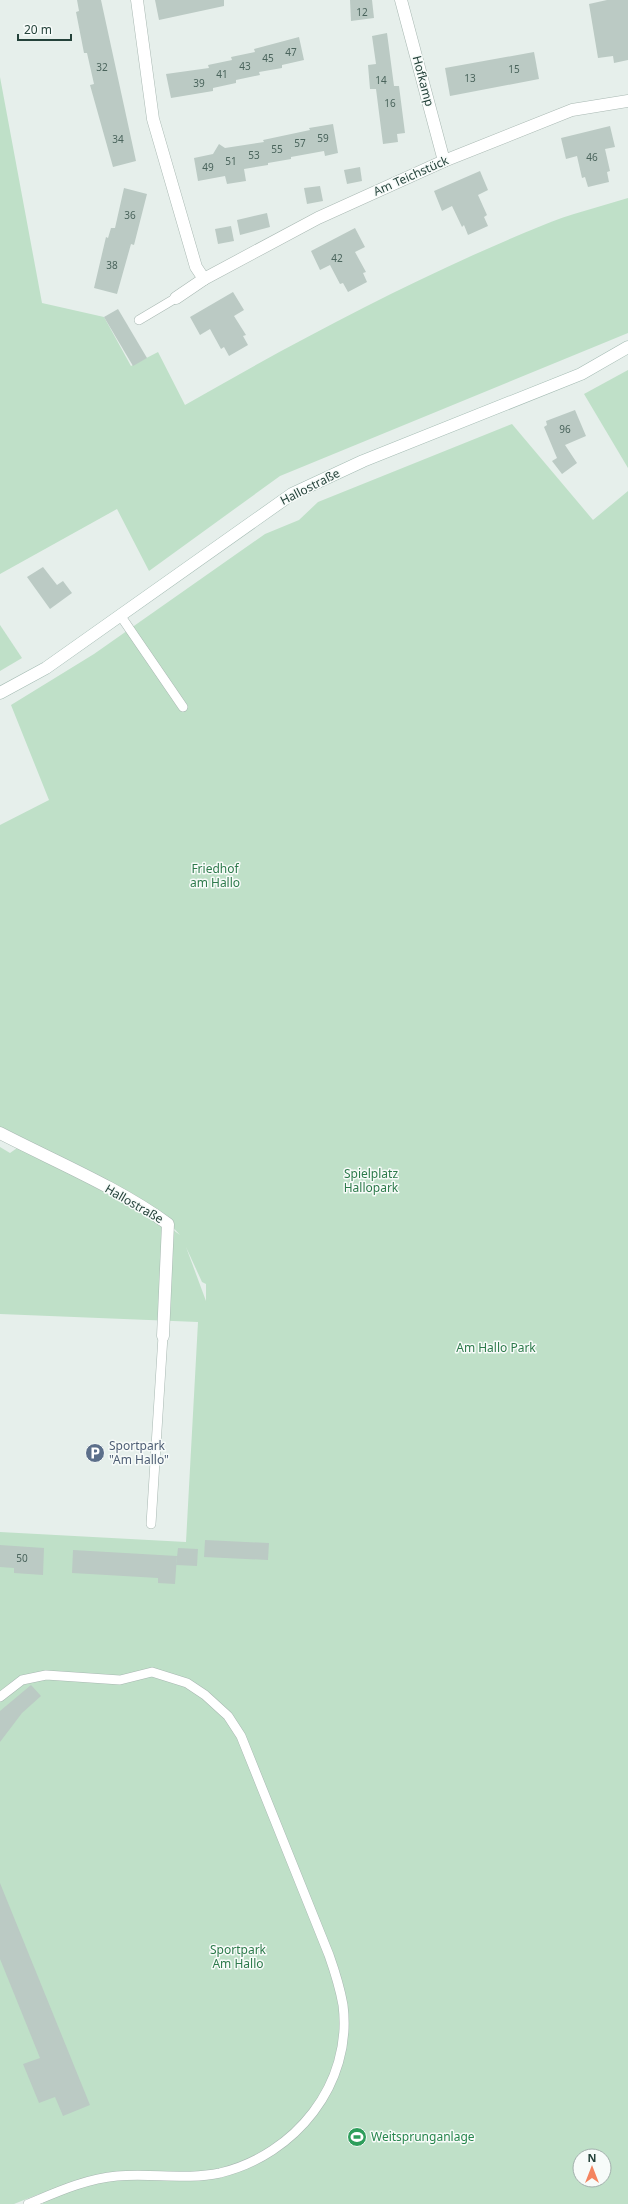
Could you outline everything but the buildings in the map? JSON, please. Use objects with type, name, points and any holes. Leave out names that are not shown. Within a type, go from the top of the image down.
[{"type":"street","points":[[137,0],[153,119],[196,267],[204,279]]},
{"type":"street","name":"Hofkamp","points":[[401,0],[444,161]]},
{"type":"street","name":"Am Teichstück","points":[[176,298],[204,279],[318,218],[444,161],[572,110],[628,101]]},
{"type":"street","name":"Hallostraße","points":[[0,693],[46,668],[292,494],[370,458],[581,374],[628,347]]},
{"type":"street","name":"Hallostraße","points":[[0,1133],[154,1214],[168,1224],[163,1336]]},
{"type":"lane","points":[[139,320],[176,298]]},
{"type":"lane","points":[[120,615],[183,707]]},
{"type":"lane","points":[[151,1524],[163,1336]]},
{"type":"lane","points":[[0,1697],[22,1680],[46,1675],[120,1680],[152,1672],[187,1683],[205,1695],[228,1716],[241,1736],[329,1955],[338,1981],[343,2006],[343,2028],[339,2053],[326,2091],[317,2108],[295,2133],[266,2156],[244,2166],[219,2173],[118,2176],[93,2179],[28,2204]]},
{"type":"green space","points":[[0,77],[42,303],[104,317],[131,366],[158,352],[185,405],[272,356],[405,287],[495,245],[552,222],[573,214],[628,198],[628,333],[280,476],[149,571],[117,509],[0,574]]},
{"type":"green space","points":[[628,370],[628,468],[584,394]]},
{"type":"green space","points":[[512,424],[593,520],[628,491],[628,2204],[43,2204],[39,2194],[14,2204],[0,2204],[0,1532],[186,1542],[198,1322],[0,1314],[0,1147],[10,1153],[20,1146],[169,1227],[180,1235],[168,1222],[0,1129],[0,825],[49,800],[11,705],[94,654],[265,534],[299,520],[318,502]],"holes":[[[186,1247],[202,1282],[206,1284],[206,1301]]]},
{"type":"green space","points":[[0,625],[22,658],[0,671]]},
{"type":"place","name":"Sportpark \"Am Hallo\"","points":[[95,1453]]},
{"type":"place","name":"Weitsprunganlage","points":[[357,2137]]},
{"type":"park label","name":"Friedhof am Hallo","points":[[215,876]]},
{"type":"park label","name":"Spielplatz Hallopark","points":[[371,1181]]},
{"type":"park label","name":"Am Hallo Park","points":[[496,1348]]},
{"type":"park label","name":"Sportpark Am Hallo","points":[[238,1957]]}]
